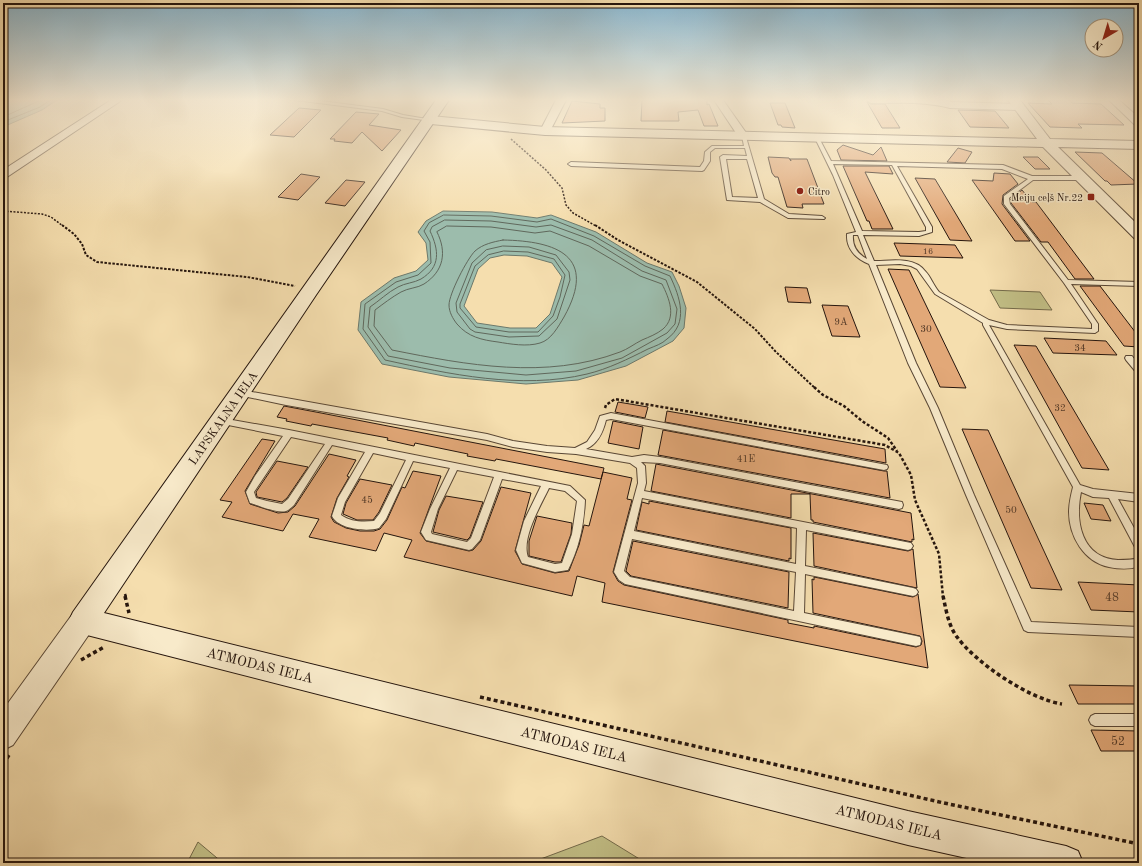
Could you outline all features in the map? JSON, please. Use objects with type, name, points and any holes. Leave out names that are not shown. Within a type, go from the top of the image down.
[{"type":"main road","name":"LAPSKALNA IELA","points":[[83,621],[309,292],[417,140]]},
{"type":"main road","name":"ATMODAS IELA","points":[[83,621],[908,828],[1066,863]]},
{"type":"street","points":[[3,175],[56,140]]},
{"type":"street","points":[[730,140],[745,142],[774,140]]},
{"type":"street","points":[[910,140],[1139,145]]},
{"type":"street","points":[[1044,140],[1139,235]]},
{"type":"street","name":"LAPSKALNA IELA","points":[[3,735],[83,621]]},
{"type":"lane","points":[[818,140],[841,187],[912,363],[934,408],[970,495],[1028,627],[1139,632]]},
{"type":"lane","points":[[571,164],[702,169],[707,161],[708,152],[714,147],[745,142],[761,200]]},
{"type":"lane","points":[[750,158],[723,157],[728,199],[761,200],[788,216],[822,218]]},
{"type":"lane","points":[[829,162],[1003,167],[1031,178],[1082,178]]},
{"type":"lane","points":[[894,165],[929,227],[929,232],[919,234],[850,234],[849,240],[857,255],[864,260],[872,262],[908,263],[916,265],[922,271],[930,287],[937,293],[987,322],[1007,327],[1095,331],[1096,324],[1007,204],[1006,197],[1031,178]]},
{"type":"lane","points":[[1066,282],[1139,284]]},
{"type":"lane","points":[[987,322],[986,325],[993,338],[1077,487],[1074,516],[1083,544],[1092,557],[1106,563],[1132,565],[1139,562]]},
{"type":"lane","points":[[1130,358],[1139,370]]},
{"type":"lane","points":[[241,393],[487,437],[513,444],[547,449],[576,451],[632,460],[644,458],[660,460],[899,505]]},
{"type":"lane","points":[[576,451],[590,444],[599,431],[603,418],[611,416],[884,466]]},
{"type":"lane","points":[[221,421],[289,433],[330,442],[411,457],[499,475],[547,484],[567,488],[581,500],[580,521],[572,551],[565,567],[555,568],[525,560],[521,550],[528,521],[547,484]]},
{"type":"lane","points":[[289,433],[250,492],[253,500],[267,505],[284,508],[291,502],[330,442]]},
{"type":"lane","points":[[371,450],[341,501],[336,516],[343,522],[362,526],[376,525],[383,516],[411,457]]},
{"type":"lane","points":[[632,460],[642,466],[642,483],[619,572],[622,578],[628,581],[916,641]]},
{"type":"lane","points":[[455,466],[434,509],[426,532],[429,537],[451,543],[469,546],[475,540],[499,475]]},
{"type":"lane","points":[[1077,487],[1093,493],[1139,498]]},
{"type":"lane","points":[[639,494],[908,546]]},
{"type":"lane","points":[[1112,496],[1139,546]]},
{"type":"lane","points":[[799,617],[802,526]]},
{"type":"lane","points":[[628,534],[913,592]]},
{"type":"lane","points":[[1095,720],[1139,720]]},
{"type":"path","points":[[513,140],[546,170],[562,188],[566,205],[573,214],[697,282],[755,328],[776,352],[823,395],[844,406],[862,421],[888,438],[899,453],[911,475],[915,500],[939,554],[943,595],[949,620],[956,636],[977,659],[1028,693],[1049,702],[1062,704]]},
{"type":"path","points":[[3,211],[42,214],[51,217],[74,234],[82,244],[86,255],[97,262],[247,277],[282,283],[309,292]]},
{"type":"path","points":[[603,418],[603,411],[606,405],[615,399],[885,445],[899,453]]},
{"type":"path","points":[[123,586],[130,616]]},
{"type":"path","points":[[479,696],[944,803],[1139,844]]},
{"type":"shaded area","points":[[990,290],[1040,292],[1052,310],[1000,308]]},
{"type":"shaded area","points":[[602,836],[646,863],[530,863]]},
{"type":"shaded area","points":[[198,842],[223,863],[187,863]]},
{"type":"water","points":[[443,211],[492,212],[537,218],[551,215],[596,232],[647,263],[672,272],[679,286],[686,308],[684,328],[673,341],[626,366],[578,380],[526,384],[449,377],[382,364],[358,330],[361,302],[394,278],[416,271],[428,260],[426,243],[418,232],[426,221]],"holes":[[[504,255],[527,256],[552,263],[562,277],[550,314],[536,328],[510,328],[477,323],[464,306],[478,269],[490,258]]]},
{"type":"building","points":[[334,140],[354,140],[352,143]]},
{"type":"building","points":[[371,140],[392,140],[382,151]]},
{"type":"building","points":[[843,145],[873,155],[881,147],[887,161],[841,160],[837,150]]},
{"type":"building","points":[[958,148],[972,152],[965,163],[947,162]]},
{"type":"building","points":[[1075,152],[1102,153],[1138,184],[1111,185]]},
{"type":"building","name":"Citro","points":[[768,157],[789,158],[791,161],[790,159],[807,159],[824,204],[802,204],[803,208],[787,207],[778,177],[775,177],[772,173]]},
{"type":"building","points":[[1023,157],[1038,157],[1050,169],[1035,169]]},
{"type":"building","points":[[843,166],[889,166],[893,174],[865,172],[893,229],[872,229]]},
{"type":"building","points":[[994,173],[1010,174],[1018,184],[1003,195],[1002,204],[1030,241],[1015,241],[972,180],[993,181]]},
{"type":"building","points":[[301,174],[320,177],[298,200],[278,197]]},
{"type":"building","points":[[915,178],[935,179],[972,241],[950,240]]},
{"type":"building","points":[[346,180],[365,182],[345,206],[325,203]]},
{"type":"building","points":[[1022,190],[1032,202],[1036,202],[1094,279],[1075,279],[1048,242],[1041,242],[1011,203],[1011,199]]},
{"type":"building","points":[[894,243],[955,245],[963,258],[900,256]]},
{"type":"building","points":[[888,269],[909,270],[966,388],[940,387]]},
{"type":"building","points":[[1080,286],[1100,286],[1139,337],[1139,347],[1124,346]]},
{"type":"building","points":[[785,287],[807,288],[811,303],[788,302]]},
{"type":"building","points":[[822,305],[848,306],[860,337],[832,336]]},
{"type":"building","points":[[1044,338],[1106,341],[1117,355],[1053,353]]},
{"type":"building","points":[[1014,345],[1036,346],[1109,470],[1082,468]]},
{"type":"building","points":[[618,402],[648,407],[645,418],[615,412]]},
{"type":"building","points":[[284,406],[604,468],[601,479],[496,459],[495,461],[467,456],[468,454],[415,443],[414,446],[387,440],[388,438],[312,424],[311,426],[286,421],[287,419],[277,417]]},
{"type":"building","points":[[667,411],[885,449],[886,463],[665,422]]},
{"type":"building","points":[[613,421],[643,427],[639,449],[608,443]]},
{"type":"building","points":[[962,429],[988,430],[1062,590],[1031,588]]},
{"type":"building","points":[[663,430],[887,471],[890,498],[658,455]]},
{"type":"building","points":[[262,439],[275,441],[245,491],[250,504],[278,513],[288,512],[295,506],[329,454],[356,460],[347,476],[349,477],[337,498],[331,517],[334,522],[346,528],[360,531],[374,531],[380,529],[387,520],[402,487],[405,488],[413,471],[441,476],[420,533],[426,541],[469,551],[473,550],[481,541],[501,487],[531,493],[515,551],[522,564],[555,573],[569,571],[579,545],[584,525],[589,526],[603,472],[632,478],[627,499],[632,500],[613,572],[618,581],[624,585],[788,620],[788,623],[814,628],[814,626],[916,647],[921,645],[922,641],[920,636],[813,613],[812,579],[814,580],[814,577],[913,597],[918,594],[928,668],[602,602],[605,583],[577,576],[572,596],[404,557],[412,540],[384,533],[376,551],[309,537],[319,519],[293,514],[283,531],[222,517],[232,502],[220,500]]},
{"type":"building","points":[[277,461],[308,467],[287,498],[282,502],[257,497],[256,492]]},
{"type":"building","points":[[656,464],[911,513],[914,540],[912,539],[912,542],[813,522],[813,520],[811,520],[810,494],[791,494],[791,518],[651,491]]},
{"type":"building","points":[[360,479],[392,485],[379,512],[373,520],[357,520],[343,514],[346,503]]},
{"type":"building","points":[[446,496],[483,502],[470,537],[467,540],[433,532],[439,510]]},
{"type":"building","points":[[649,501],[791,528],[791,559],[789,558],[789,561],[636,530],[642,502],[649,504]]},
{"type":"building","points":[[1084,503],[1103,505],[1111,521],[1091,519]]},
{"type":"building","points":[[537,516],[572,523],[571,534],[561,562],[529,556],[529,541]]},
{"type":"building","points":[[813,533],[908,551],[913,549],[917,588],[814,566]]},
{"type":"building","points":[[633,541],[789,572],[788,608],[631,576],[626,571]]},
{"type":"building","points":[[1078,582],[1139,585],[1139,612],[1091,610]]},
{"type":"building","points":[[1069,685],[1139,686],[1139,704],[1078,704]]},
{"type":"building","points":[[1091,730],[1139,731],[1139,751],[1101,751]]},
{"type":"place","name":"Citro","points":[[800,191]]},
{"type":"place","name":"Meiju ceļš Nr.22","points":[[1091,197]]}]
